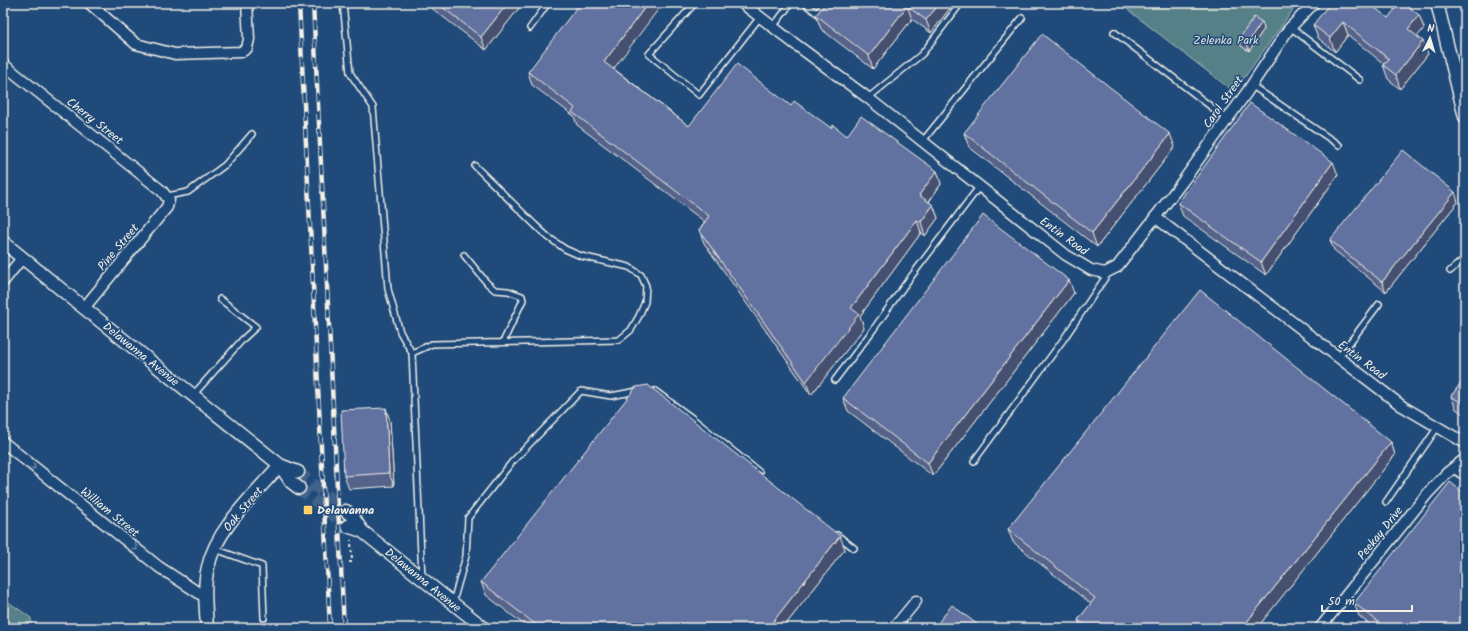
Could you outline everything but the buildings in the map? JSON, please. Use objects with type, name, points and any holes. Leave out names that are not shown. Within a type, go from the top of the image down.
[{"type":"street","points":[[89,3],[136,44],[175,54],[240,52],[247,48],[249,39],[247,3]]},
{"type":"street","name":"Entin Road","points":[[742,3],[868,98],[1066,256],[1091,270],[1104,273],[1111,270]]},
{"type":"street","name":"Carol Street","points":[[1155,217],[1227,119],[1290,27],[1314,3]]},
{"type":"street","points":[[1437,3],[1465,116]]},
{"type":"street","name":"Cherry Street","points":[[3,64],[168,198]]},
{"type":"street","name":"Pine Street","points":[[84,308],[168,207],[168,198]]},
{"type":"street","points":[[1111,270],[1117,267],[1155,217]]},
{"type":"street","name":"Entin Road","points":[[1155,217],[1402,406],[1437,428],[1465,443]]},
{"type":"street","name":"Delawanna Avenue","points":[[3,242],[280,465],[298,472]]},
{"type":"street","points":[[3,282],[22,258]]},
{"type":"street","name":"William Street","points":[[3,442],[159,567],[205,597]]},
{"type":"street","name":"Peekay Drive","points":[[1320,628],[1428,493],[1452,469],[1465,459]]},
{"type":"street","name":"Delawanna Avenue","points":[[280,465],[291,482],[299,488]]},
{"type":"street","name":"Oak Street","points":[[207,628],[205,597],[208,567],[214,549],[220,536],[229,523],[280,465]]},
{"type":"street","name":"Delawanna Avenue","points":[[346,511],[354,517],[362,531],[484,628]]},
{"type":"street","name":"Delawanna Avenue","points":[[349,532],[362,531]]},
{"type":"street","points":[[894,628],[916,602]]},
{"type":"lane","points":[[344,3],[350,73],[373,107],[388,289],[400,332],[412,353],[422,579]]},
{"type":"lane","points":[[530,28],[548,3]]},
{"type":"lane","points":[[695,3],[649,54],[699,95],[760,17]]},
{"type":"lane","points":[[773,27],[791,3]]},
{"type":"lane","points":[[804,3],[817,13],[825,3]]},
{"type":"lane","points":[[868,98],[922,54],[961,3]]},
{"type":"lane","points":[[1392,3],[1397,7]]},
{"type":"lane","points":[[922,142],[1022,18]]},
{"type":"lane","points":[[1290,27],[1360,80]]},
{"type":"lane","points":[[1114,32],[1227,119]]},
{"type":"lane","points":[[1251,85],[1338,145]]},
{"type":"lane","points":[[168,198],[188,192],[225,165],[252,134]]},
{"type":"lane","points":[[412,353],[432,344],[619,340],[630,330],[639,316],[645,302],[646,286],[641,275],[629,267],[581,256],[565,249],[548,237],[475,166]]},
{"type":"lane","points":[[835,380],[979,187]]},
{"type":"lane","points":[[464,255],[487,283],[495,290],[508,291],[522,296],[523,300],[503,342]]},
{"type":"lane","points":[[1450,271],[1465,258]]},
{"type":"lane","points":[[974,461],[1063,340],[1111,270]]},
{"type":"lane","points":[[193,396],[243,339],[256,327],[220,299]]},
{"type":"lane","points":[[1338,358],[1379,304]]},
{"type":"lane","points":[[652,388],[692,418],[766,478]]},
{"type":"lane","points":[[452,603],[466,556],[468,518],[512,462],[581,391],[611,396],[645,389]]},
{"type":"lane","points":[[1386,502],[1437,428]]},
{"type":"lane","points":[[1452,469],[1465,478]]},
{"type":"lane","points":[[832,532],[854,548]]},
{"type":"lane","points":[[214,549],[262,566],[264,618]]},
{"type":"path","points":[[349,532],[352,562],[349,562]]},
{"type":"green space","name":"Zelenka Park","points":[[1119,3],[1298,3],[1234,92]]},
{"type":"green space","points":[[3,598],[31,618],[32,628],[3,628]]},
{"type":"tunnel","points":[[298,472],[346,511]]},
{"type":"tunnel","points":[[299,488],[347,526]]},
{"type":"railway","points":[[299,3],[330,628]]},
{"type":"railway","points":[[313,3],[344,628]]},
{"type":"place","name":"Delawanna","points":[[308,510]]}]
